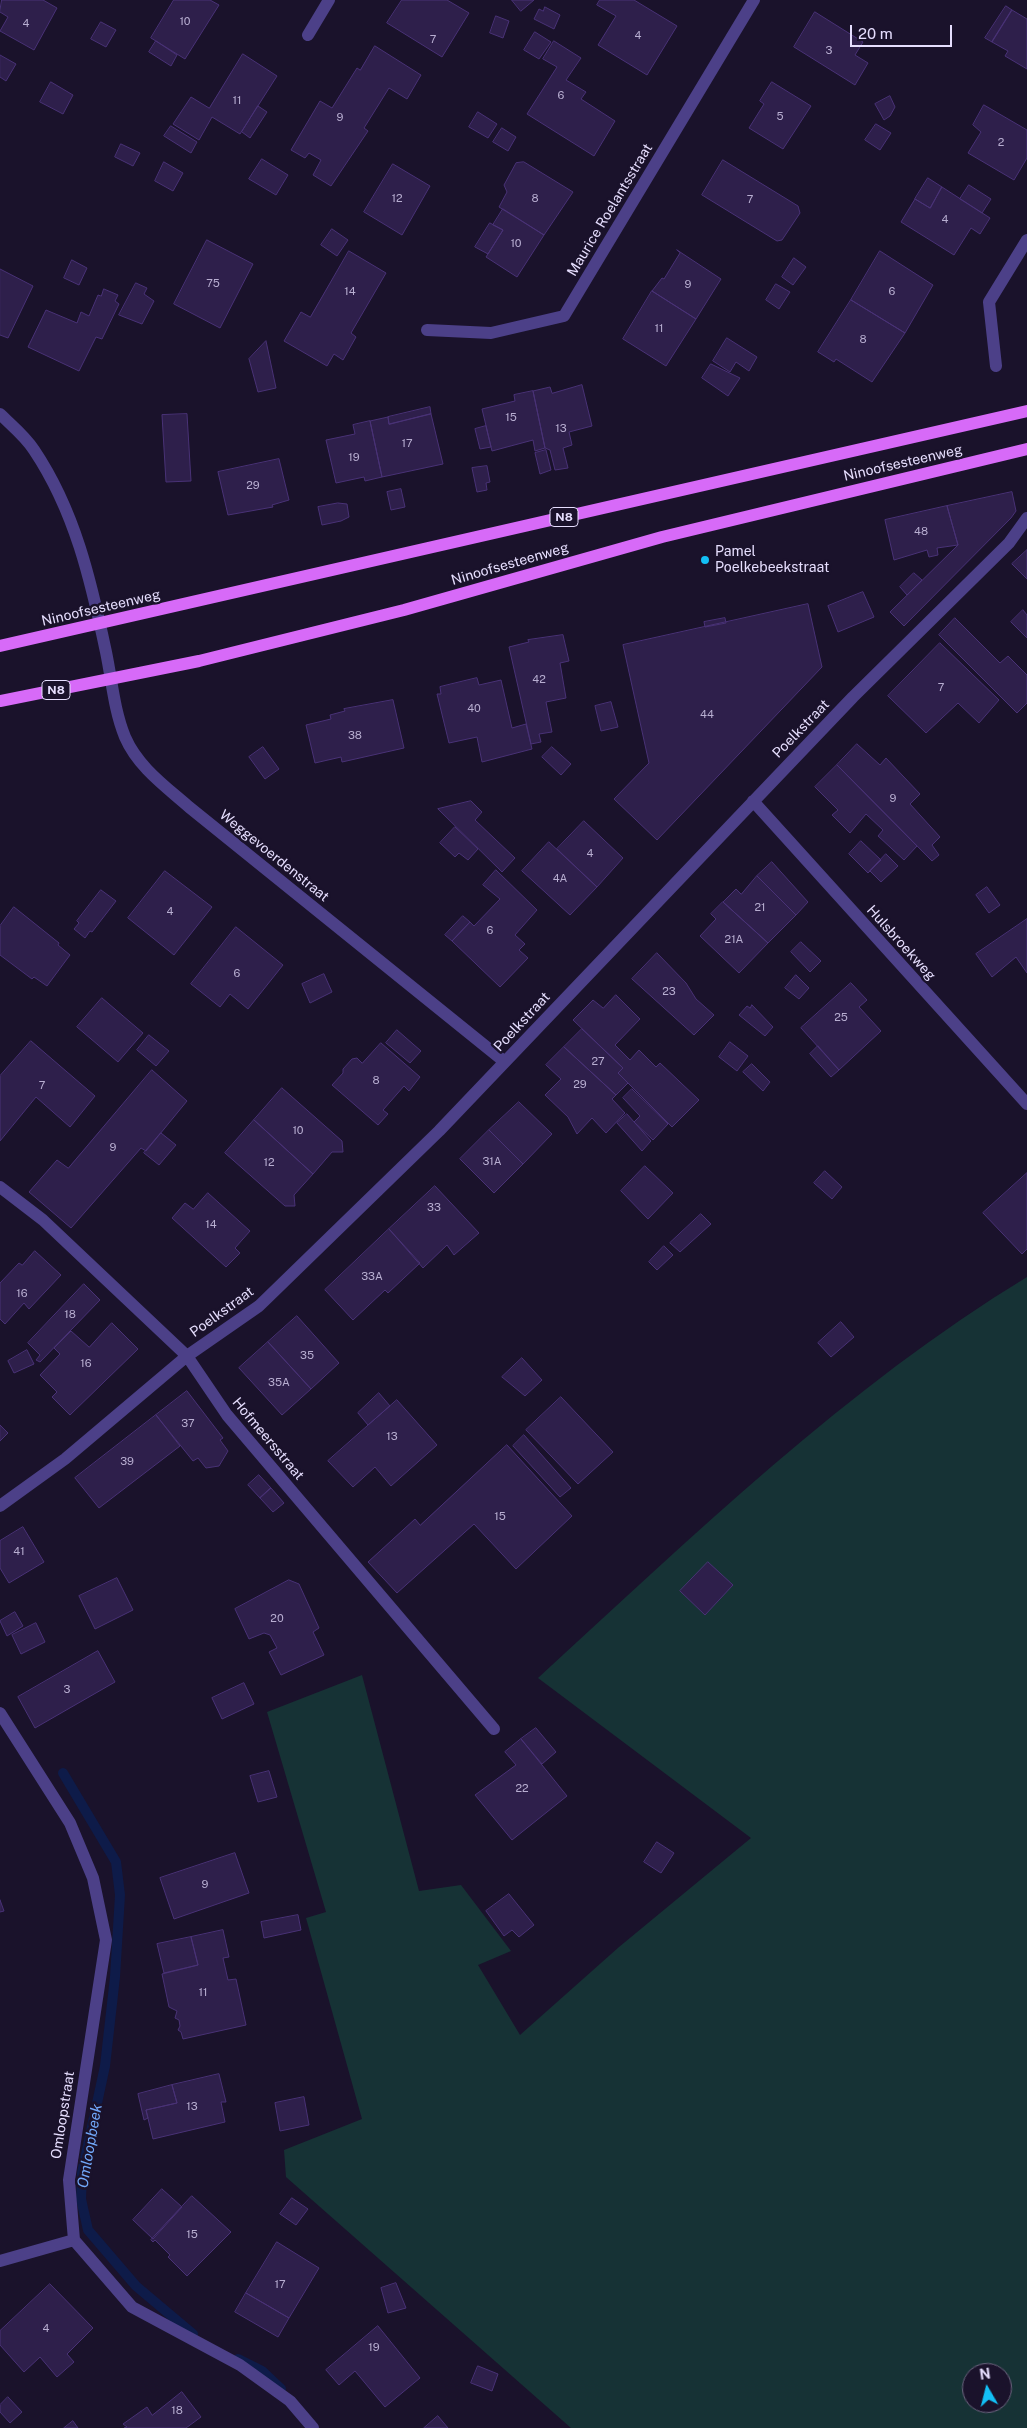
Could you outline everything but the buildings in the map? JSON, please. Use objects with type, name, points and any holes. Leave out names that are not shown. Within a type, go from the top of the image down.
[{"type":"main road","name":"Ninoofsesteenweg","points":[[0,646],[1027,411]]},
{"type":"main road","name":"Ninoofsesteenweg","points":[[0,701],[112,680],[404,610],[662,537],[1027,449]]},
{"type":"street","points":[[308,35],[329,0]]},
{"type":"street","name":"Maurice Roelantsstraat","points":[[426,330],[490,333],[564,316],[754,0]]},
{"type":"street","points":[[996,366],[989,302],[1027,240]]},
{"type":"street","name":"Weggevoerdenstraat","points":[[0,414],[33,448],[61,497],[82,550],[112,680],[116,711],[126,738],[150,774],[505,1062]]},
{"type":"street","name":"Poelkstraat","points":[[0,1506],[65,1459],[187,1356],[259,1306],[439,1131],[853,697],[1010,543],[1027,518]]},
{"type":"street","name":"Hulsbroekweg","points":[[753,801],[1027,1104]]},
{"type":"street","name":"Hofmeersstraat","points":[[0,1187],[42,1220],[187,1356],[227,1415],[494,1729]]},
{"type":"street","name":"Omloopstraat","points":[[0,1713],[70,1823],[93,1878],[106,1940],[69,2180],[74,2240]]},
{"type":"street","points":[[0,2261],[74,2240],[132,2307],[240,2364],[290,2401],[313,2428]]},
{"type":"green space","points":[[1027,1277],[1027,2428],[571,2428],[286,2177],[284,2150],[362,2119],[306,1918],[326,1912],[267,1712],[362,1675],[419,1891],[461,1885],[511,1951],[478,1965],[520,2035],[619,1947],[751,1838],[538,1678],[773,1465],[896,1366],[960,1320]]},
{"type":"waterway","name":"Omloopbeek","points":[[63,1773],[116,1862],[120,1895],[115,1977],[105,2066],[82,2173],[81,2199],[88,2230],[136,2286],[193,2334]]},
{"type":"waterway","name":"Omloopbeek","points":[[238,2359],[262,2371],[281,2389]]},
{"type":"place","name":"Pamel Poelkebeekstraat","points":[[705,560]]}]
